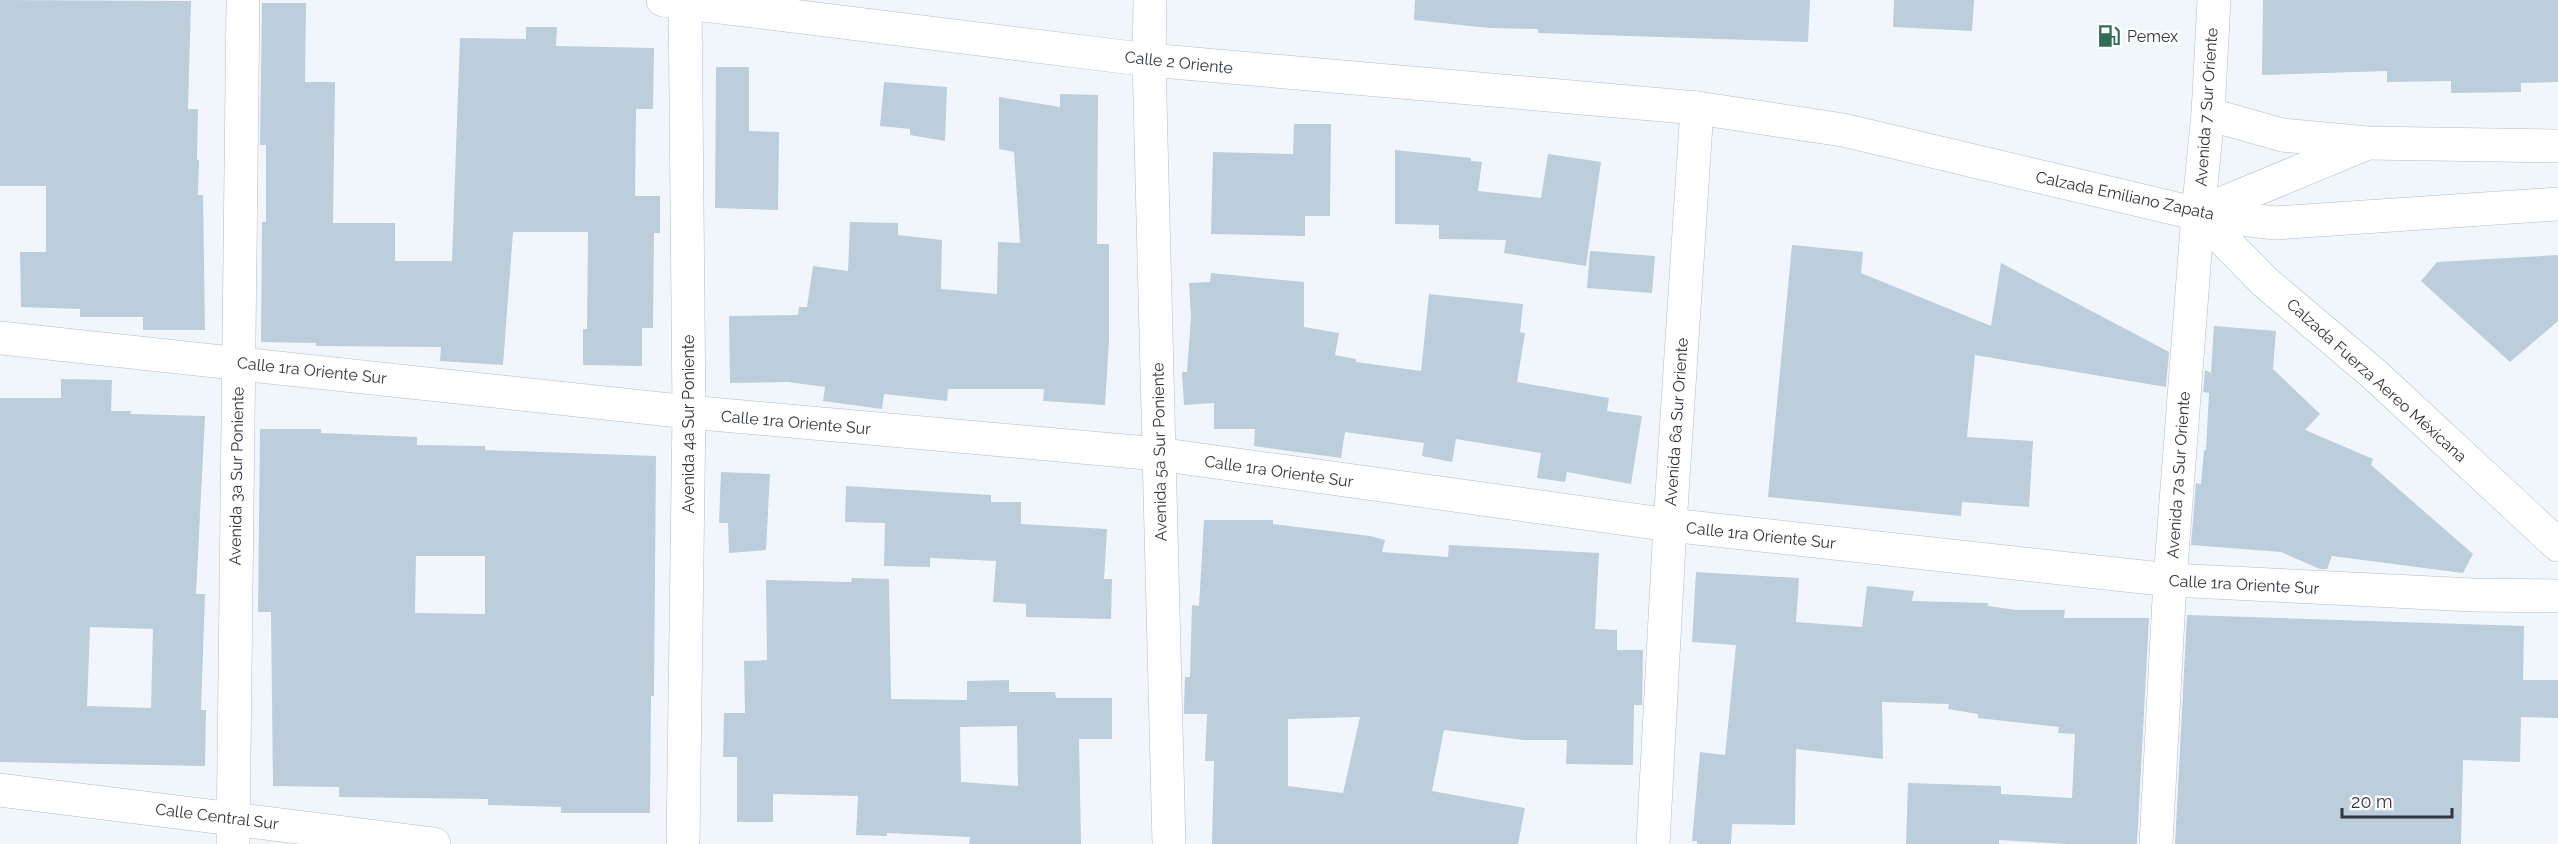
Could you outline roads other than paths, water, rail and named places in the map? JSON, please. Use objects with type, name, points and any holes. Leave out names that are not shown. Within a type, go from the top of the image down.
[{"type":"street","name":"Avenida 3a Sur Poniente","points":[[233,831],[243,0]]},
{"type":"street","name":"Avenida 5a Sur Poniente","points":[[1150,0],[1149,60],[1169,844]]},
{"type":"street","name":"Avenida 7 Sur Oriente","points":[[2198,214],[2208,114],[2214,0]]},
{"type":"street","name":"Calle 2 Oriente","points":[[678,1],[1149,60],[1697,108]]},
{"type":"street","name":"Avenida 4a Sur Poniente","points":[[678,1],[689,412],[683,844]]},
{"type":"street","name":"Calzada Emiliano Zapata","points":[[1697,108],[1843,130],[2198,214],[2275,223],[2558,204]]},
{"type":"street","name":"Avenida 6a Sur Oriente","points":[[1653,844],[1670,525],[1697,108]]},
{"type":"street","points":[[2208,114],[2282,135],[2367,143],[2558,146]]},
{"type":"street","points":[[2198,214],[2367,143]]},
{"type":"street","name":"Calzada Fuerza Aereo Méxicana","points":[[2198,214],[2265,282],[2375,375],[2558,545]]},
{"type":"street","name":"Avenida 7a Sur Oriente","points":[[2156,844],[2170,580],[2198,214]]},
{"type":"street","name":"Calle 1ra Oriente Sur","points":[[0,338],[689,412],[1158,454],[1670,525],[2170,580],[2473,595],[2558,596]]},
{"type":"street","name":"Calle Central Sur","points":[[0,790],[233,831],[434,844]]},
{"type":"place","name":"Pemex","points":[[2109,36]]}]
